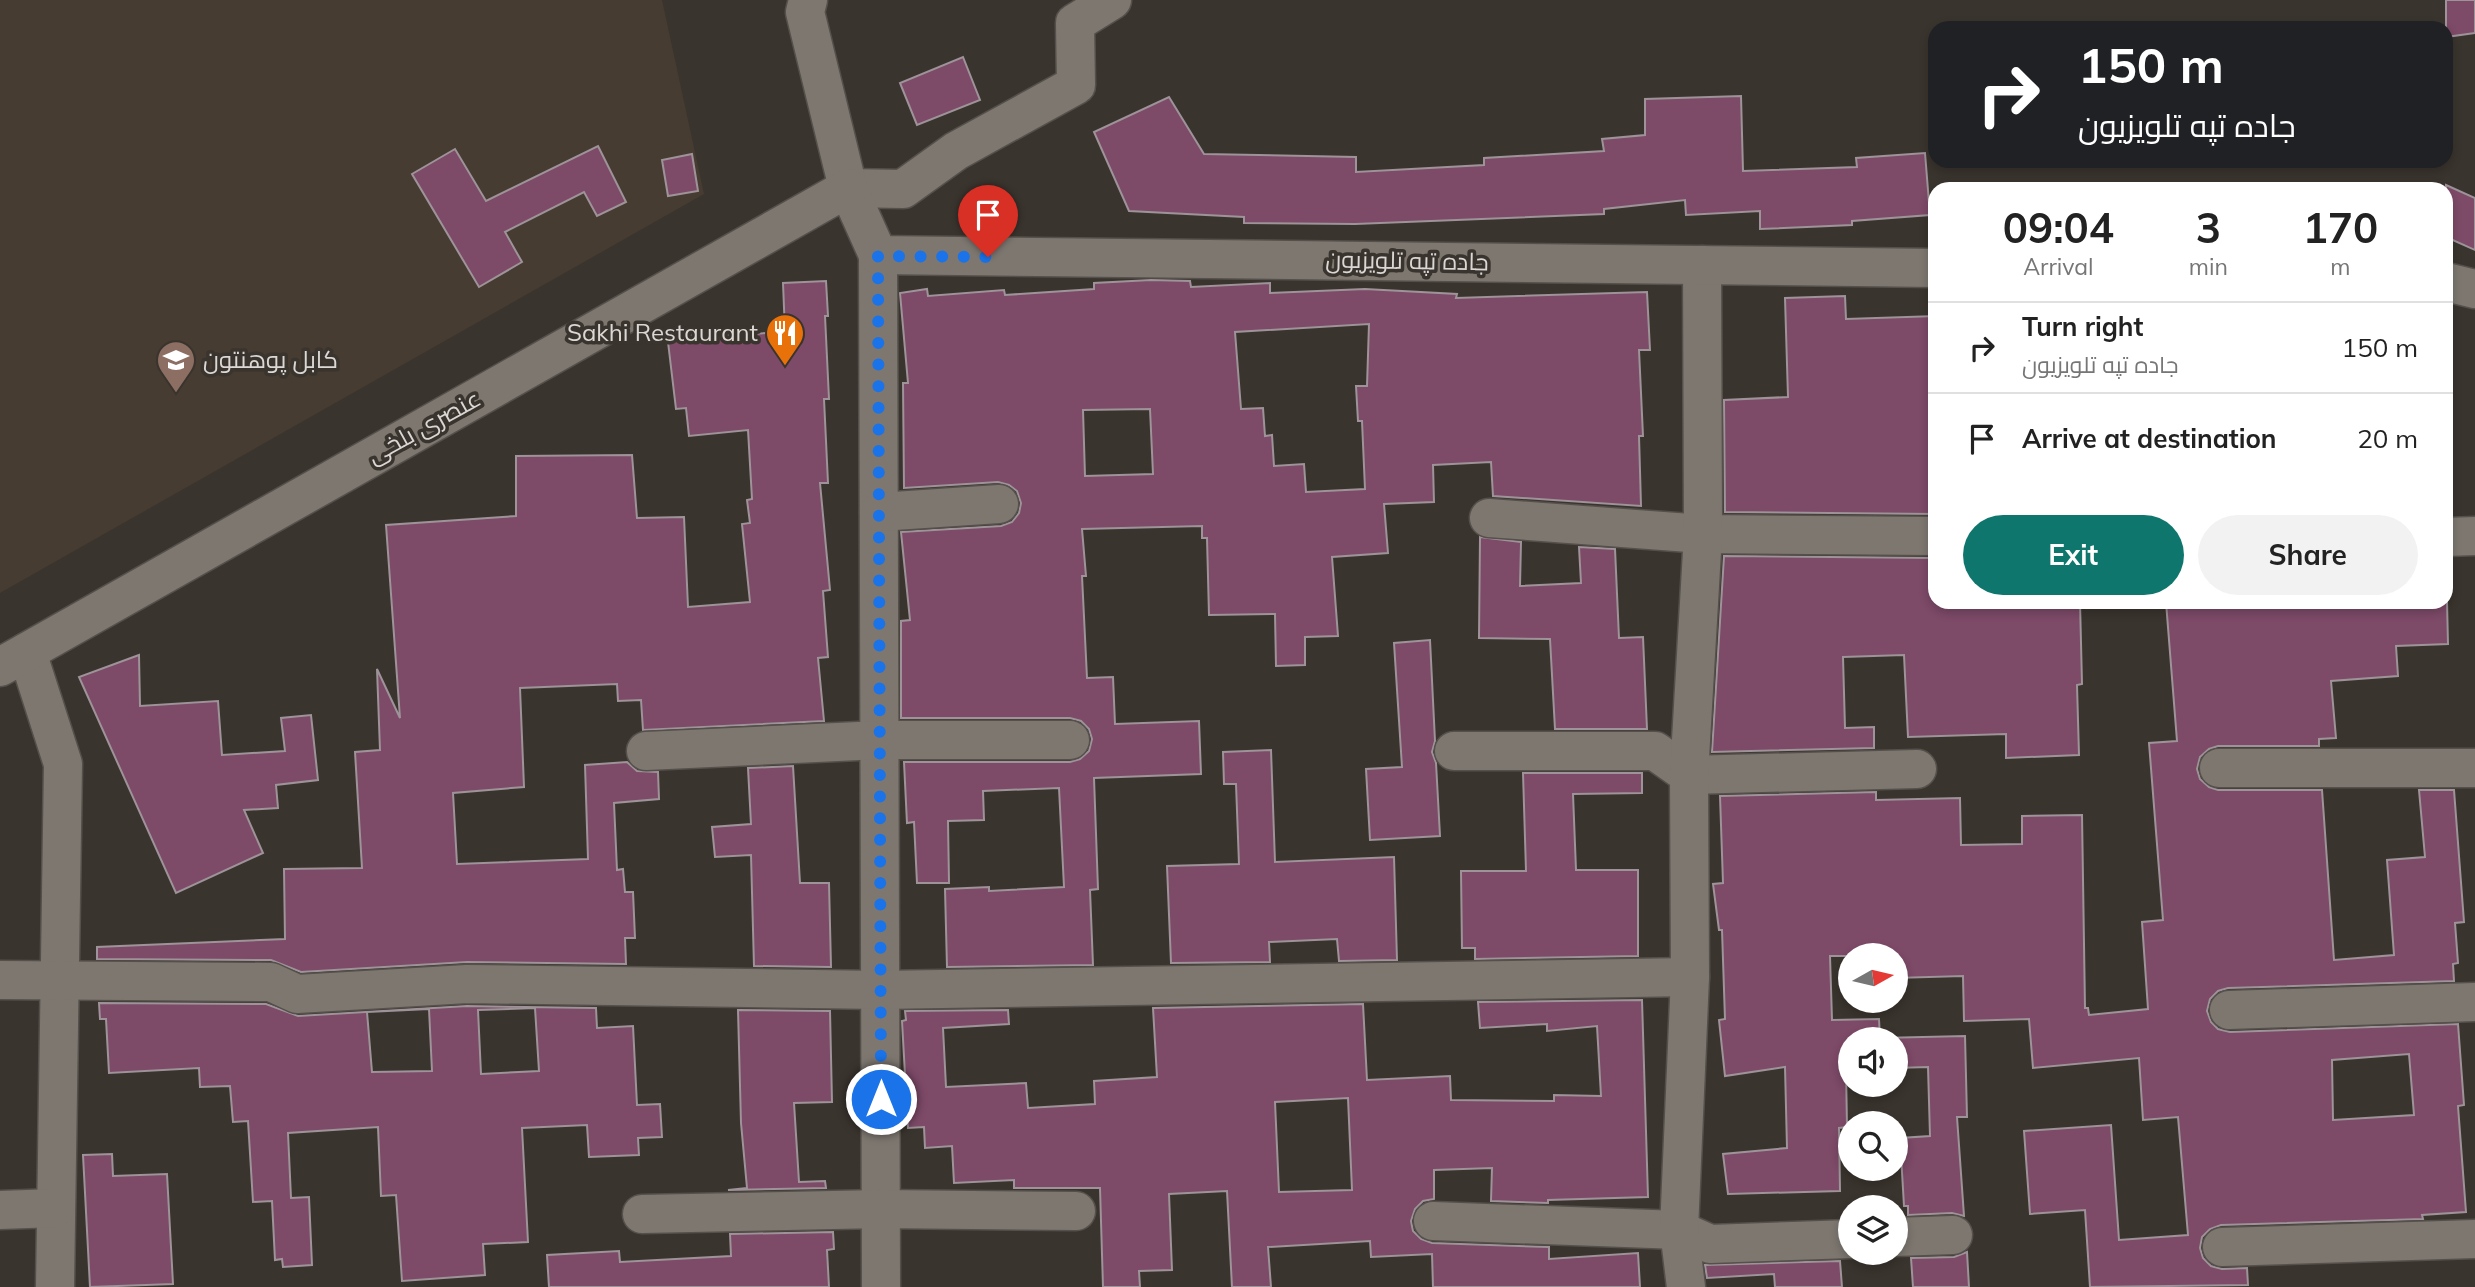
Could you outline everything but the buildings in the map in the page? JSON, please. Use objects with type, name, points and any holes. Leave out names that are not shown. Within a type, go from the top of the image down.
[{"type":"street","points":[[848,188],[903,189],[956,151],[1076,85],[1075,23],[1112,0]]},
{"type":"street","points":[[803,4],[848,188],[878,256],[881,1287]]},
{"type":"street","name":"عنصری بلخی","points":[[14,659],[848,188]]},
{"type":"street","name":"جاده تپه تلویزیون","points":[[878,256],[1928,268]]},
{"type":"street","points":[[1686,1287],[1679,1230],[1690,977],[1689,775],[1703,534],[1702,265]]},
{"type":"street","points":[[2453,284],[2475,289]]},
{"type":"street","points":[[879,512],[999,504]]},
{"type":"street","points":[[1489,518],[1703,534],[1928,536]]},
{"type":"street","points":[[2453,537],[2475,536]]},
{"type":"street","points":[[14,659],[63,764],[55,1287]]},
{"type":"street","points":[[646,751],[880,740],[1070,740]]},
{"type":"street","points":[[1454,751],[1655,751],[1689,775],[1917,769]]},
{"type":"street","points":[[2220,768],[2475,768]]},
{"type":"street","points":[[0,979],[271,982],[297,994],[467,984],[880,990],[1690,977]]},
{"type":"street","points":[[2229,1010],[2475,1002]]},
{"type":"street","points":[[0,1210],[55,1208]]},
{"type":"street","points":[[642,1214],[881,1209],[1076,1211]]},
{"type":"street","points":[[1433,1220],[1679,1230],[1710,1244],[1838,1239]]},
{"type":"street","points":[[1908,1237],[1954,1235]]},
{"type":"street","points":[[2222,1247],[2475,1239]]},
{"type":"shaded area","name":"کابل پوهنتون","points":[[0,0],[662,0],[704,194],[0,593]]},
{"type":"place","name":"Sakhi Restaurant","points":[[785,367]]},
{"type":"place","name":"کابل پوهنتون","points":[[176,394]]},
{"type":"route","points":[[881,1099],[878,256],[988,257]]}]
